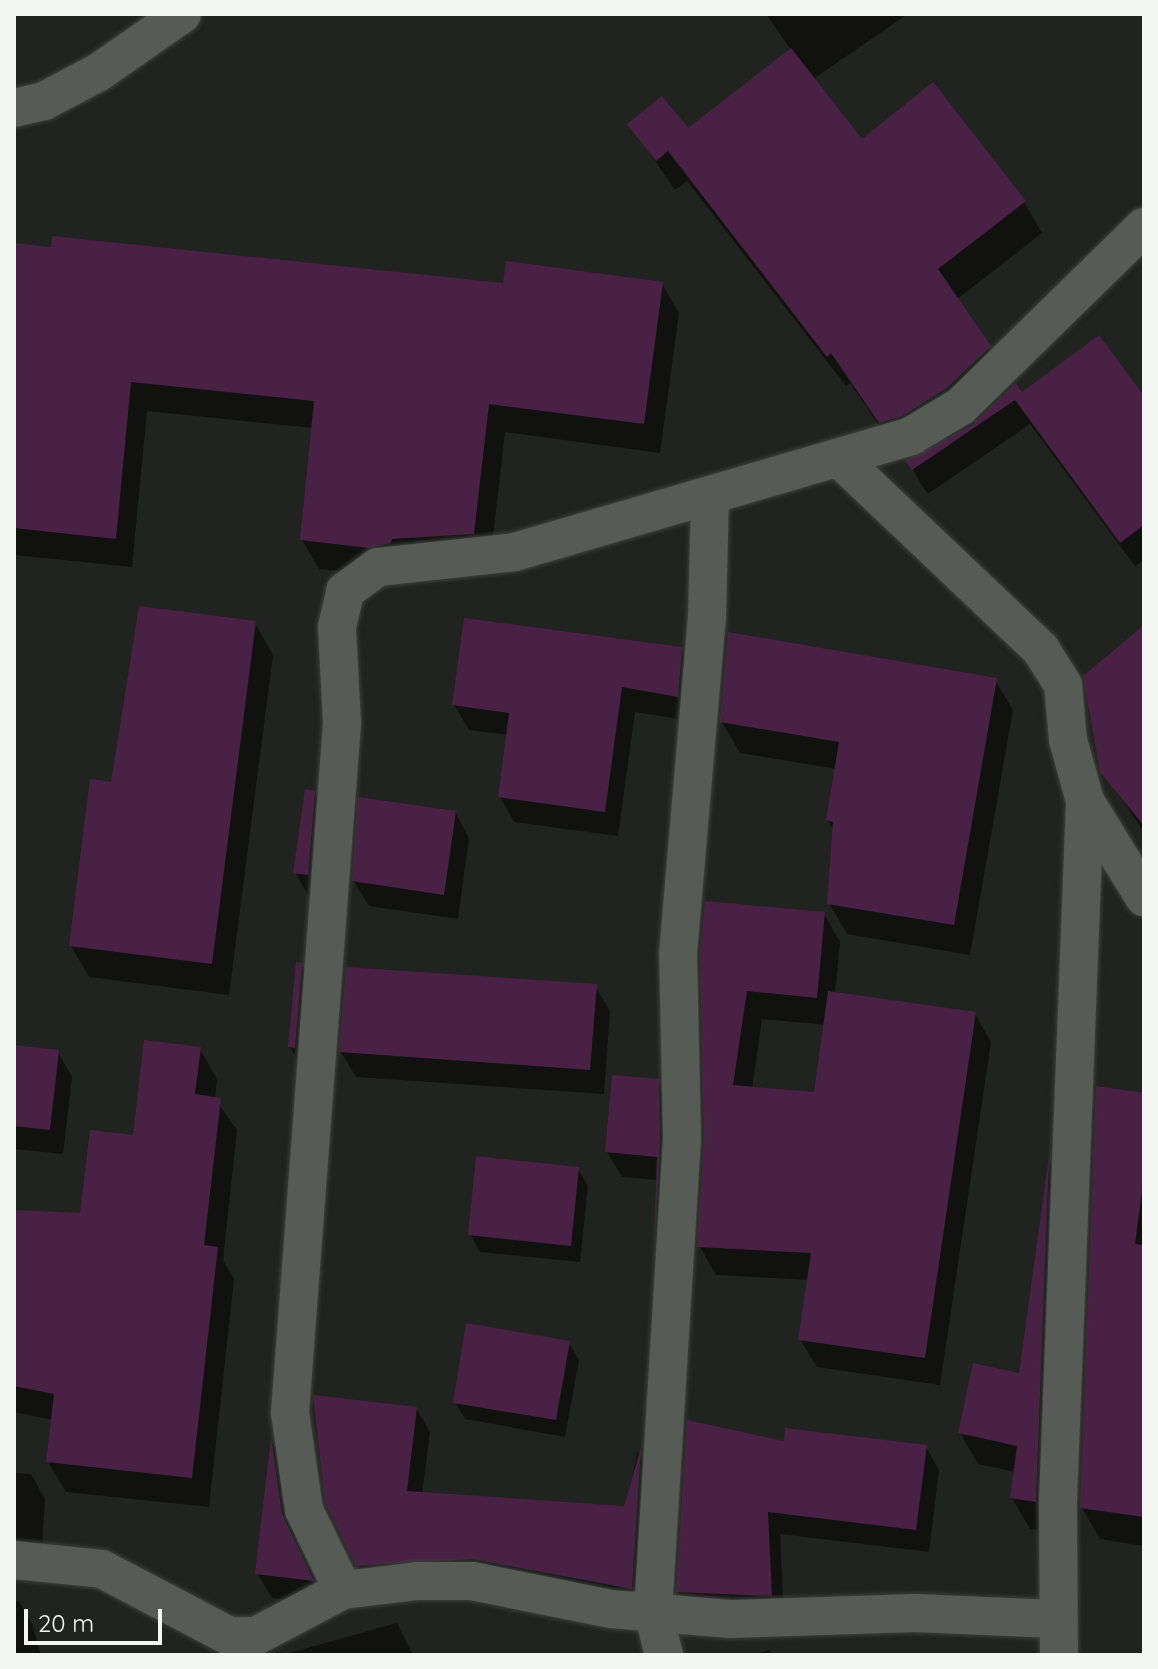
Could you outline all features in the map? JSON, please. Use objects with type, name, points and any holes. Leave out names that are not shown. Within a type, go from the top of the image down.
[{"type":"street","points":[[14,108],[44,101],[99,72],[182,14]]},
{"type":"street","points":[[343,1590],[304,1510],[290,1413],[342,723],[340,604],[358,578],[378,567],[515,552],[911,436],[961,406],[1144,227]]},
{"type":"street","points":[[839,458],[1041,650],[1063,685],[1068,740],[1085,801],[1144,897]]},
{"type":"street","points":[[664,1655],[653,1612],[682,1140],[678,939],[707,619],[710,496]]},
{"type":"street","points":[[14,1560],[102,1569],[229,1636],[288,1640],[343,1590],[417,1581],[472,1581],[611,1609],[731,1619],[915,1613],[1057,1637],[1085,801]]},
{"type":"building","points":[[791,48],[862,139],[933,82],[1026,201],[938,269],[991,346],[947,388],[902,416],[879,423],[831,353],[827,357],[668,151],[656,161],[627,124],[662,96],[688,128]]},
{"type":"building","points":[[52,236],[503,283],[506,261],[663,282],[644,424],[489,404],[474,534],[392,539],[391,543],[369,548],[300,540],[314,401],[131,382],[116,539],[14,528],[14,243],[51,247]]},
{"type":"building","points":[[1099,335],[1144,396],[1144,525],[1120,543],[1015,400],[912,470],[905,461],[972,425],[1016,383],[1022,392]]},
{"type":"building","points":[[139,606],[256,621],[212,964],[69,946],[90,779],[111,782]]},
{"type":"building","points":[[464,618],[682,647],[678,697],[622,687],[605,812],[498,797],[509,713],[452,705]]},
{"type":"building","points":[[1144,625],[1144,826],[1100,772],[1083,676]]},
{"type":"building","points":[[728,632],[997,678],[954,925],[827,904],[833,822],[826,820],[839,742],[720,722]]},
{"type":"building","points":[[305,789],[315,791],[308,875],[293,873]]},
{"type":"building","points":[[358,797],[456,811],[444,895],[352,881]]},
{"type":"building","points":[[705,901],[825,912],[817,998],[747,991],[733,1085],[814,1092],[828,991],[976,1012],[925,1358],[798,1340],[811,1253],[697,1247],[704,1140],[700,955]]},
{"type":"building","points":[[296,962],[302,963],[295,1048],[288,1047]]},
{"type":"building","points":[[346,967],[597,984],[590,1070],[339,1052]]},
{"type":"building","points":[[144,1040],[201,1047],[195,1094],[221,1098],[204,1245],[218,1247],[192,1478],[46,1462],[54,1394],[14,1386],[14,1210],[80,1213],[90,1130],[133,1135]]},
{"type":"building","points":[[14,1045],[59,1050],[50,1130],[14,1126]]},
{"type":"building","points":[[612,1075],[659,1079],[660,1140],[654,1245],[657,1157],[605,1152]]},
{"type":"building","points":[[1096,1086],[1144,1093],[1144,1175],[1135,1244],[1144,1245],[1144,1517],[1080,1508]]},
{"type":"building","points":[[476,1156],[579,1167],[571,1246],[468,1235]]},
{"type":"building","points":[[1049,1156],[1036,1502],[1010,1498],[1017,1446],[958,1433],[973,1363],[1019,1373]]},
{"type":"building","points":[[466,1323],[570,1341],[556,1420],[453,1403]]},
{"type":"building","points":[[313,1395],[417,1407],[407,1491],[624,1506],[641,1447],[632,1589],[472,1559],[356,1566],[325,1503]]},
{"type":"building","points":[[687,1420],[784,1441],[785,1428],[927,1445],[916,1530],[768,1512],[772,1596],[676,1592]]},
{"type":"building","points":[[271,1437],[282,1514],[314,1581],[255,1574]]}]
